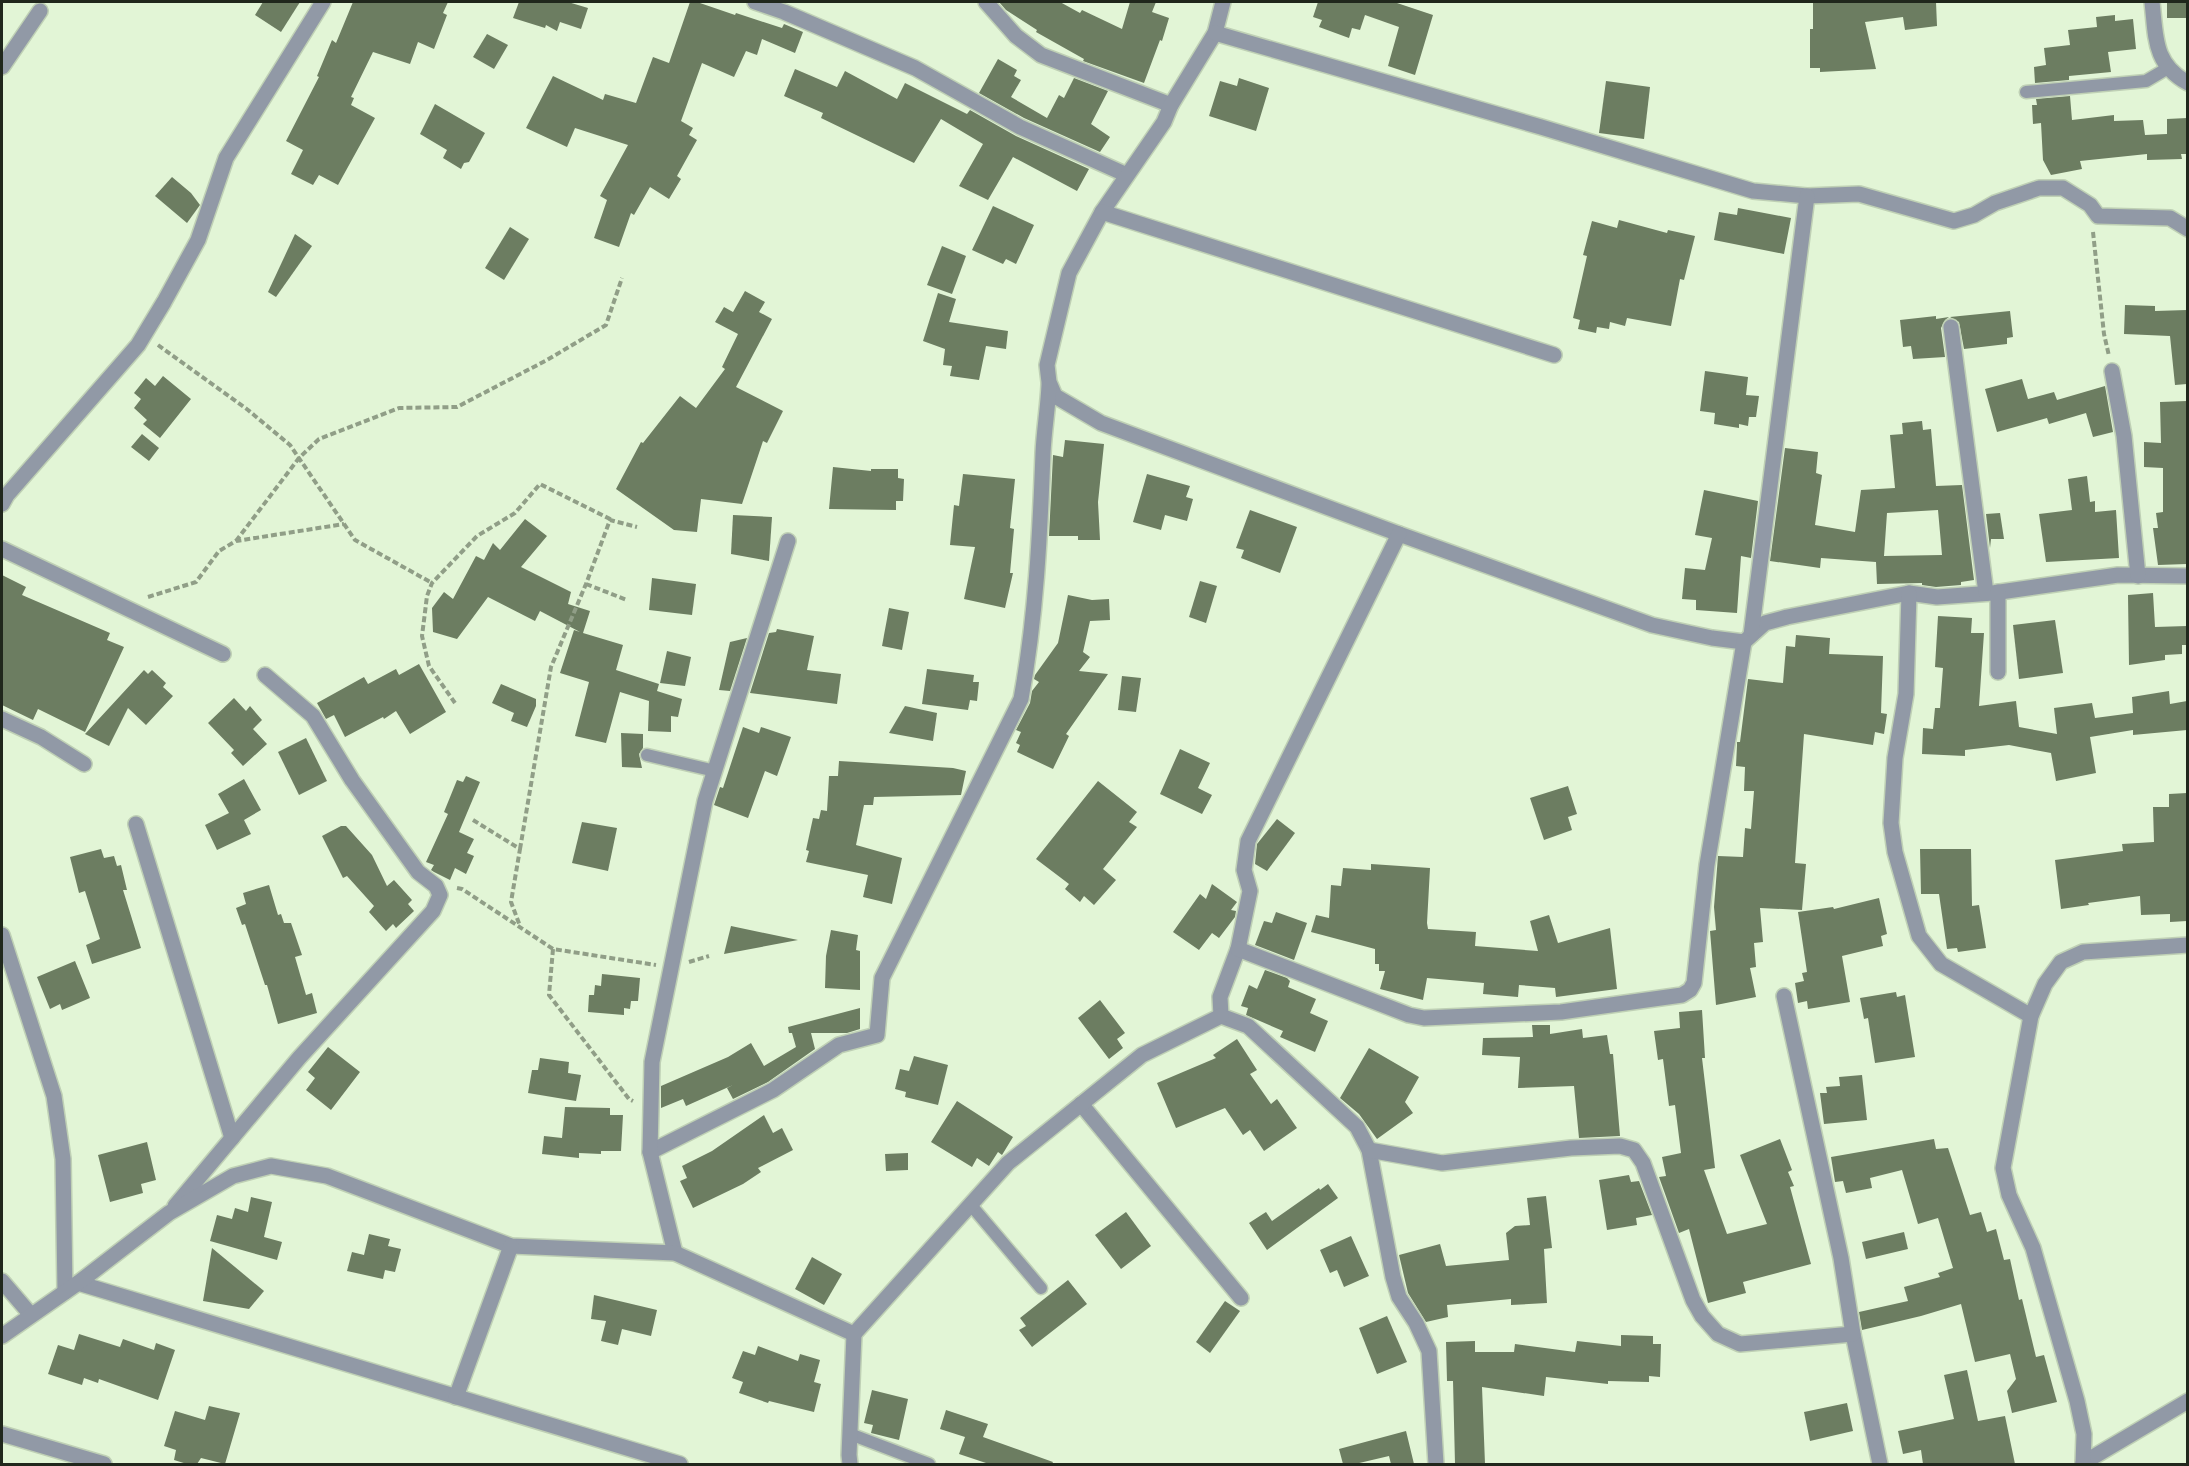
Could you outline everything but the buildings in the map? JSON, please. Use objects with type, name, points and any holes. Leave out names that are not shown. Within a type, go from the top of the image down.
[{"type":"street","points":[[2,504],[7,495],[138,345],[198,240],[226,158],[323,2]]},
{"type":"street","points":[[755,2],[784,12],[915,68],[1020,127],[1127,175]]},
{"type":"street","points":[[986,2],[1016,36],[1041,55],[1171,105]]},
{"type":"street","points":[[650,1152],[773,1090],[839,1045],[877,1035],[882,978],[1021,699],[1027,669],[1042,524],[1043,450],[1049,382],[1047,365],[1070,273],[1102,212],[1164,122],[1171,105],[1215,33],[1223,2]]},
{"type":"street","points":[[2152,2],[2157,45],[2172,74],[2187,83]]},
{"type":"street","points":[[2,67],[40,11]]},
{"type":"street","points":[[1215,33],[1753,191],[1807,196],[1859,194],[1954,221],[1974,215],[1995,203],[2039,189],[2062,188],[2090,205],[2098,216],[2170,218],[2187,229]]},
{"type":"street","points":[[1238,949],[1409,1015],[1424,1017],[1561,1012],[1682,995],[1690,990],[1694,983],[1707,865],[1748,639],[1807,196]]},
{"type":"street","points":[[1102,212],[1554,354]]},
{"type":"street","points":[[1951,327],[1992,593],[1998,672]]},
{"type":"street","points":[[2112,371],[2124,436],[2138,576]]},
{"type":"street","points":[[1049,382],[1055,396],[1101,423],[1652,625],[1712,638],[1748,639],[1765,623],[1909,593],[1937,597],[1992,593],[2118,575],[2187,576]]},
{"type":"street","points":[[1221,1016],[1220,997],[1238,949],[1250,891],[1244,870],[1248,841],[1400,534]]},
{"type":"street","points":[[675,1253],[650,1152],[652,1062],[705,801],[788,541]]},
{"type":"street","points":[[2,549],[223,654]]},
{"type":"street","points":[[1909,593],[1906,694],[1895,758],[1891,823],[1895,852],[1919,936],[1941,964],[2031,1016]]},
{"type":"street","points":[[169,1214],[299,1058],[433,911],[440,895],[436,886],[418,872],[352,780],[313,717],[265,675]]},
{"type":"street","points":[[2,719],[41,737],[84,764]]},
{"type":"street","points":[[136,824],[232,1138]]},
{"type":"street","points":[[2,935],[54,1096],[63,1159],[65,1292]]},
{"type":"street","points":[[2083,1463],[2084,1434],[2078,1401],[2033,1248],[2009,1195],[2003,1168],[2031,1016],[2045,984],[2061,962],[2083,952],[2186,950]]},
{"type":"street","points":[[1784,996],[1841,1258],[1853,1334],[1880,1464]]},
{"type":"street","points":[[850,1464],[854,1334],[1008,1163],[1142,1054],[1221,1016],[1248,1026],[1357,1127],[1369,1150],[1393,1277],[1399,1297],[1416,1323],[1428,1351],[1436,1464]]},
{"type":"street","points":[[1081,1104],[1241,1298]]},
{"type":"street","points":[[1369,1150],[1442,1163],[1571,1148],[1620,1146],[1634,1150],[1643,1163],[1693,1300],[1702,1316],[1718,1334],[1740,1344],[1853,1334]]},
{"type":"street","points":[[2,1336],[78,1283],[169,1214],[233,1176],[271,1166],[327,1176],[511,1246],[675,1253],[854,1334]]},
{"type":"street","points":[[456,1397],[511,1246]]},
{"type":"street","points":[[2,1281],[31,1315]]},
{"type":"street","points":[[78,1283],[680,1464]]},
{"type":"street","points":[[2083,1463],[2187,1401]]},
{"type":"street","points":[[2,1434],[104,1464]]},
{"type":"lane","points":[[2026,92],[2146,81],[2168,68]]},
{"type":"lane","points":[[647,755],[715,771]]},
{"type":"lane","points":[[970,1204],[1041,1287]]},
{"type":"lane","points":[[850,1434],[929,1464]]},
{"type":"path","points":[[2090,205],[2104,334],[2112,371]]},
{"type":"path","points":[[236,541],[299,458],[319,439],[399,408],[457,407],[547,360],[606,325],[622,278]]},
{"type":"path","points":[[145,334],[290,445],[355,540],[432,583]]},
{"type":"path","points":[[455,703],[429,666],[422,636],[427,596],[432,583],[477,536],[515,513],[540,484],[614,521],[637,527]]},
{"type":"path","points":[[520,927],[511,902],[551,667],[586,585],[610,520],[614,521]]},
{"type":"path","points":[[121,605],[196,582],[219,551],[236,541],[344,524]]},
{"type":"path","points":[[586,585],[627,600]]},
{"type":"path","points":[[473,820],[520,849]]},
{"type":"path","points":[[436,886],[462,888],[553,949],[671,967],[709,956]]},
{"type":"path","points":[[553,949],[549,995],[628,1099],[651,1111]]}]
